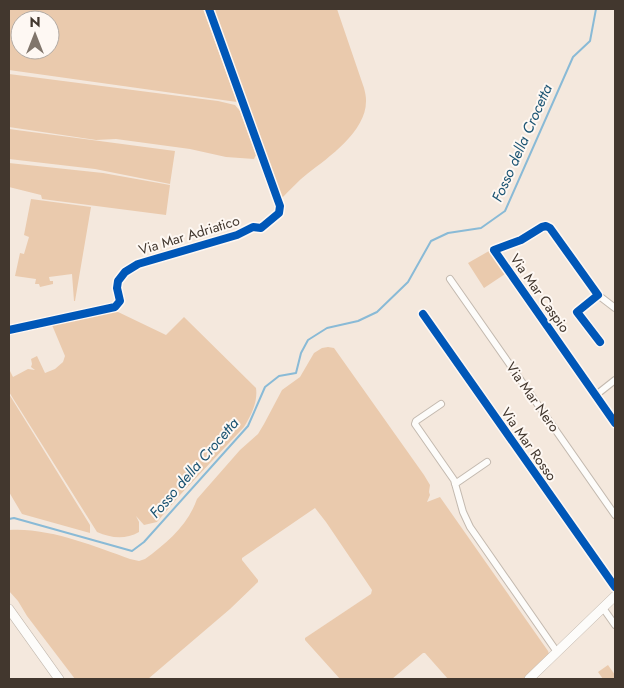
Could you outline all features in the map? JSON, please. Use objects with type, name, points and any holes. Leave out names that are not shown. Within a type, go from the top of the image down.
[{"type":"street","name":"Via Mar Adriatico","points":[[9,330],[115,307],[119,304],[120,300],[117,288],[118,281],[122,275],[136,266],[152,259],[237,235],[253,227],[262,228],[279,213],[280,208],[209,9]]},
{"type":"street","name":"Via Mar Caspio","points":[[600,342],[577,312],[598,295],[549,227],[542,227],[521,240],[494,250],[615,423]]},
{"type":"street","name":"Via Mar Nero","points":[[450,279],[615,515]]},
{"type":"street","points":[[598,295],[615,308]]},
{"type":"street","name":"Via Mar Rosso","points":[[423,314],[615,587]]},
{"type":"street","points":[[596,395],[615,380]]},
{"type":"street","points":[[441,404],[416,421],[415,424],[455,484],[464,516],[470,527],[557,652]]},
{"type":"street","points":[[455,484],[488,462]]},
{"type":"street","points":[[529,679],[615,596]]},
{"type":"street","points":[[603,608],[615,625]]},
{"type":"street","points":[[9,610],[58,679]]},
{"type":"shaded area","points":[[9,9],[203,9],[237,102],[9,70]]},
{"type":"shaded area","points":[[214,9],[337,9],[364,88],[366,96],[365,111],[354,133],[282,198],[236,74]]},
{"type":"shaded area","points":[[9,74],[218,101],[235,105],[240,111],[256,155],[254,159],[226,157],[190,149],[116,139],[96,140],[9,127]]},
{"type":"shaded area","points":[[9,129],[175,151],[170,184],[95,169],[9,159]]},
{"type":"shaded area","points":[[9,163],[103,173],[170,185],[166,215],[42,199],[41,195],[9,187]]},
{"type":"shaded area","points":[[31,199],[91,207],[75,301],[72,274],[49,277],[53,284],[40,287],[39,284],[35,284],[36,279],[15,276],[20,253],[24,254],[29,237],[24,235]]},
{"type":"shaded area","points":[[489,251],[505,274],[484,288],[468,263]]},
{"type":"shaded area","points":[[116,311],[166,335],[184,317],[256,388],[253,409],[244,427],[157,522],[144,525],[136,516],[139,522],[139,532],[123,537],[113,537],[97,532],[9,392],[9,369],[13,377],[28,369],[35,370],[31,367],[31,359],[37,356],[45,373],[55,369],[63,362],[65,356],[52,325]]},
{"type":"shaded area","points":[[328,347],[334,348],[424,475],[430,485],[430,495],[427,502],[440,497],[548,651],[550,657],[526,679],[448,679],[423,653],[392,679],[340,679],[305,638],[371,594],[372,590],[315,508],[242,558],[258,582],[230,609],[148,679],[75,679],[9,591],[9,530],[39,531],[55,534],[130,559],[139,561],[145,559],[176,533],[188,517],[197,499],[240,450],[258,434],[282,390],[300,377],[314,353]]},
{"type":"shaded area","points":[[9,394],[90,525],[90,533],[22,514],[9,492]]},
{"type":"shaded area","points":[[608,665],[615,675],[615,679],[603,679],[598,672]]},
{"type":"waterway","name":"Fosso della Crocetta","points":[[9,519],[14,518],[132,551],[144,542],[248,426],[265,387],[279,376],[296,373],[301,353],[308,340],[327,328],[358,321],[377,312],[408,282],[431,241],[448,233],[481,228],[505,211],[573,57],[590,41],[596,9]]},
{"type":"cycle path","points":[[9,330],[115,307],[120,301],[117,288],[118,281],[125,272],[138,264],[237,235],[253,227],[261,228],[279,213],[280,206],[209,9]]},
{"type":"cycle path","points":[[600,342],[577,312],[598,295],[550,228],[542,227],[521,240],[494,250],[615,423]]},
{"type":"cycle path","points":[[423,314],[615,587]]}]
